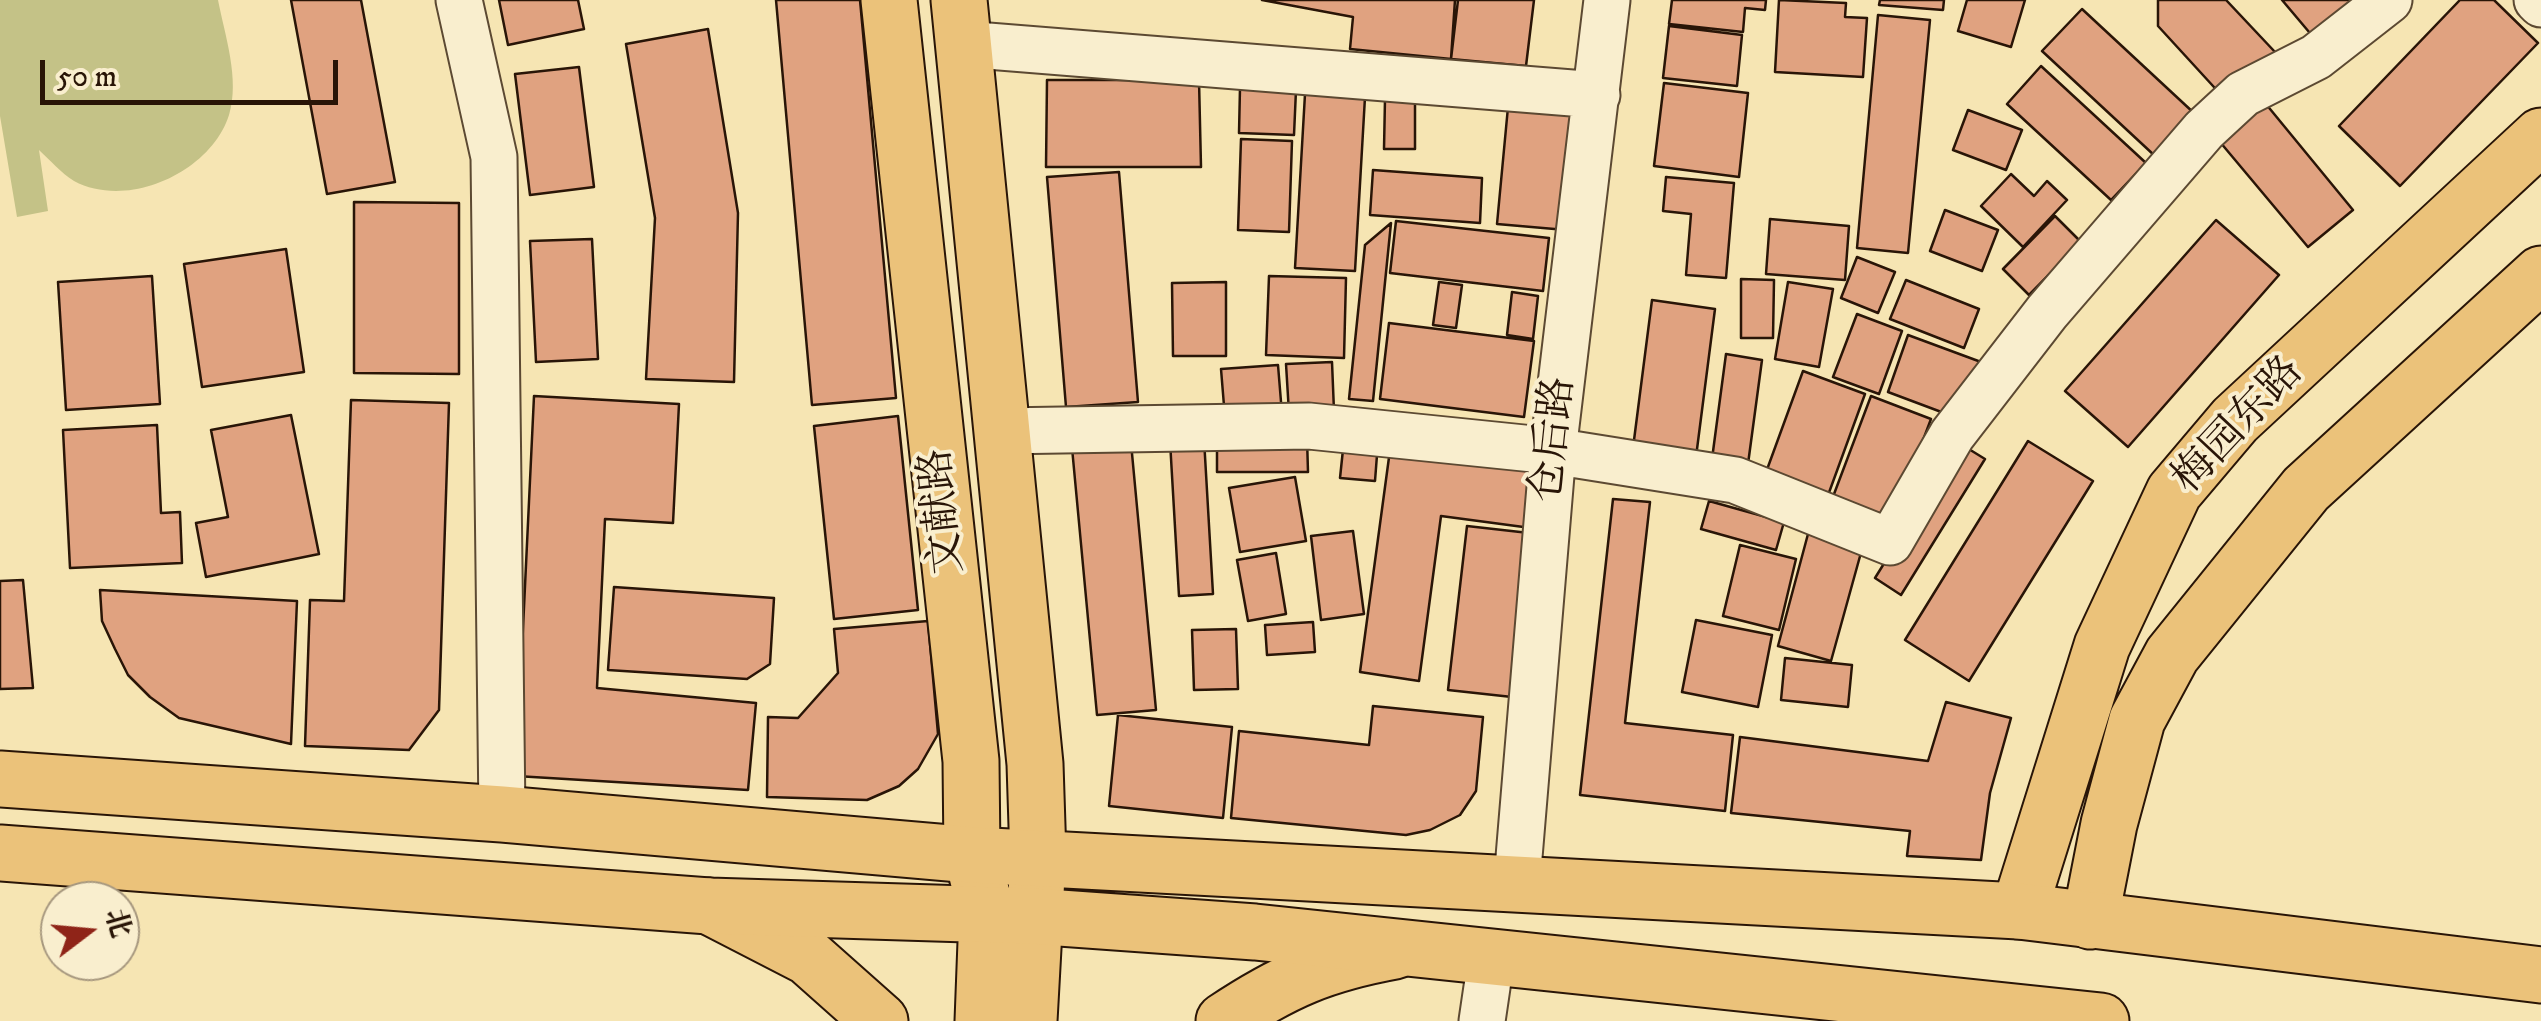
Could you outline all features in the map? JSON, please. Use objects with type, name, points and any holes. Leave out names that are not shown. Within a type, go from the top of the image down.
[{"type":"main road","name":"文献路","points":[[889,0],[969,743],[972,855],[1010,915],[1029,1021]]},
{"type":"main road","name":"文献路","points":[[961,22],[1035,764],[1038,857],[1010,915],[983,1021]]},
{"type":"main road","name":"梅园东路","points":[[2019,911],[2102,646],[2174,492],[2235,420],[2541,136]]},
{"type":"main road","points":[[2090,921],[2108,824],[2137,720],[2172,655],[2306,489],[2541,274]]},
{"type":"main road","points":[[0,778],[502,814],[972,855],[2019,911],[2541,974]]},
{"type":"main road","points":[[0,853],[709,906],[1010,915],[1254,932],[2101,1021]]},
{"type":"main road","points":[[709,906],[808,958],[880,1021]]},
{"type":"main road","points":[[1224,1021],[1259,998],[1332,962],[1402,950]]},
{"type":"street","points":[[459,0],[494,157],[502,814]]},
{"type":"street","name":"仓后路","points":[[1517,882],[1553,451],[1607,0]]},
{"type":"street","points":[[1002,431],[1309,426],[1553,451],[1736,480],[1890,542],[1952,435],[2047,312],[2204,130],[2243,94],[2316,57],[2389,0]]},
{"type":"street","points":[[961,22],[1597,95]]},
{"type":"street","points":[[1482,1021],[1492,960]]},
{"type":"shaded area","points":[[0,0],[218,0],[233,87],[229,115],[219,135],[186,169],[142,188],[118,191],[95,189],[74,181],[39,150],[48,211],[17,217],[0,116]]},
{"type":"building","points":[[291,0],[361,0],[395,182],[327,194]]},
{"type":"building","points":[[499,0],[578,0],[584,29],[508,45]]},
{"type":"building","points":[[776,0],[860,0],[896,398],[812,405]]},
{"type":"building","points":[[1262,0],[1458,0],[1451,59],[1350,49],[1353,17]]},
{"type":"building","points":[[1455,0],[1534,0],[1526,66],[1451,59]]},
{"type":"building","points":[[1672,0],[1766,0],[1765,10],[1745,8],[1743,32],[1669,24]]},
{"type":"building","points":[[1779,0],[1846,3],[1845,17],[1867,18],[1863,77],[1775,72]]},
{"type":"building","points":[[1880,0],[1944,0],[1943,10],[1879,5]]},
{"type":"building","points":[[1967,0],[2025,0],[2011,47],[1958,31]]},
{"type":"building","points":[[2158,0],[2226,0],[2275,52],[2224,98],[2158,26]]},
{"type":"building","points":[[2282,0],[2375,0],[2320,45]]},
{"type":"building","points":[[2460,0],[2494,0],[2538,43],[2400,186],[2339,126]]},
{"type":"building","points":[[2082,9],[2195,114],[2155,156],[2042,51]]},
{"type":"building","points":[[1878,15],[1930,20],[1908,253],[1857,248]]},
{"type":"building","points":[[1669,26],[1742,35],[1737,86],[1663,78]]},
{"type":"building","points":[[708,29],[738,213],[734,382],[646,379],[655,218],[626,44]]},
{"type":"building","points":[[2041,66],[2146,163],[2111,200],[2007,104]]},
{"type":"building","points":[[579,67],[594,187],[530,195],[515,74]]},
{"type":"building","points":[[1047,80],[1199,80],[1201,167],[1046,167]]},
{"type":"building","points":[[1664,83],[1748,93],[1739,177],[1654,166]]},
{"type":"building","points":[[1240,88],[1296,90],[1294,135],[1239,133]]},
{"type":"building","points":[[1305,94],[1365,97],[1355,271],[1295,268]]},
{"type":"building","points":[[2261,98],[2353,210],[2308,247],[2215,136]]},
{"type":"building","points":[[1385,99],[1415,99],[1415,149],[1384,149]]},
{"type":"building","points":[[1508,107],[1578,114],[1566,230],[1497,224]]},
{"type":"building","points":[[1968,110],[2022,130],[2006,170],[1953,150]]},
{"type":"building","points":[[1241,139],[1292,141],[1289,232],[1238,230]]},
{"type":"building","points":[[1373,170],[1482,178],[1480,223],[1370,215]]},
{"type":"building","points":[[1119,172],[1138,402],[1066,407],[1047,177]]},
{"type":"building","points":[[2011,174],[2034,196],[2047,181],[2067,200],[2023,247],[1981,206]]},
{"type":"building","points":[[1666,177],[1734,183],[1726,278],[1686,275],[1691,214],[1663,211]]},
{"type":"building","points":[[354,202],[459,203],[459,374],[354,373]]},
{"type":"building","points":[[1945,210],[1998,230],[1982,271],[1930,251]]},
{"type":"building","points":[[2055,216],[2081,242],[2029,295],[2003,269]]},
{"type":"building","points":[[1770,219],[1849,226],[1845,280],[1766,274]]},
{"type":"building","points":[[2216,220],[2279,275],[2128,447],[2065,391]]},
{"type":"building","points":[[1396,221],[1549,238],[1543,291],[1390,273]]},
{"type":"building","points":[[1391,223],[1373,401],[1349,399],[1365,245]]},
{"type":"building","points":[[592,239],[598,359],[536,362],[530,241]]},
{"type":"building","points":[[286,249],[304,372],[202,387],[184,264]]},
{"type":"building","points":[[1857,257],[1895,272],[1878,313],[1841,298]]},
{"type":"building","points":[[152,276],[160,404],[66,410],[58,282]]},
{"type":"building","points":[[1269,276],[1346,278],[1344,358],[1266,355]]},
{"type":"building","points":[[1741,279],[1774,280],[1773,338],[1741,338]]},
{"type":"building","points":[[1906,280],[1979,309],[1964,348],[1890,319]]},
{"type":"building","points":[[1226,282],[1226,356],[1173,356],[1172,283]]},
{"type":"building","points":[[1439,282],[1462,285],[1456,328],[1433,325]]},
{"type":"building","points":[[1788,282],[1833,289],[1819,367],[1775,359]]},
{"type":"building","points":[[1512,292],[1538,296],[1533,339],[1507,335]]},
{"type":"building","points":[[1652,300],[1715,309],[1696,457],[1633,448]]},
{"type":"building","points":[[1857,314],[1902,331],[1879,394],[1833,377]]},
{"type":"building","points":[[1389,323],[1534,341],[1524,417],[1380,399]]},
{"type":"building","points":[[1908,335],[1981,362],[1960,419],[1888,392]]},
{"type":"building","points":[[1726,354],[1762,360],[1748,464],[1712,459]]},
{"type":"building","points":[[1332,362],[1334,411],[1289,413],[1286,364]]},
{"type":"building","points":[[1278,365],[1282,414],[1225,418],[1221,369]]},
{"type":"building","points":[[1803,371],[1865,394],[1823,509],[1761,486]]},
{"type":"building","points":[[534,396],[679,404],[673,523],[605,519],[597,688],[756,703],[748,790],[516,776]]},
{"type":"building","points":[[1871,396],[1931,419],[1888,533],[1828,510]]},
{"type":"building","points":[[351,400],[449,403],[439,710],[409,750],[305,746],[310,600],[344,601]]},
{"type":"building","points":[[291,415],[319,554],[206,577],[196,523],[228,517],[211,430]]},
{"type":"building","points":[[898,416],[918,610],[834,619],[814,426]]},
{"type":"building","points":[[157,425],[161,513],[180,512],[182,563],[70,568],[63,430]]},
{"type":"building","points":[[1130,432],[1156,710],[1097,715],[1071,437]]},
{"type":"building","points":[[1217,438],[1307,438],[1308,472],[1217,472]]},
{"type":"building","points":[[1204,439],[1213,594],[1179,596],[1170,441]]},
{"type":"building","points":[[1344,440],[1378,442],[1375,481],[1340,478]]},
{"type":"building","points":[[2028,441],[2093,481],[1969,681],[1905,640]]},
{"type":"building","points":[[1959,443],[1985,459],[1901,595],[1875,578]]},
{"type":"building","points":[[1390,450],[1539,470],[1531,528],[1441,516],[1419,681],[1360,672]]},
{"type":"building","points":[[1295,477],[1306,541],[1240,552],[1229,488]]},
{"type":"building","points":[[1613,499],[1650,502],[1625,723],[1733,735],[1725,811],[1580,795]]},
{"type":"building","points":[[1709,501],[1784,522],[1776,550],[1701,529]]},
{"type":"building","points":[[1467,526],[1529,533],[1512,697],[1448,690]]},
{"type":"building","points":[[1353,531],[1364,614],[1321,620],[1311,536]]},
{"type":"building","points":[[1808,534],[1862,549],[1831,661],[1778,646]]},
{"type":"building","points":[[1740,545],[1796,559],[1779,630],[1723,616]]},
{"type":"building","points":[[1276,553],[1286,614],[1248,621],[1237,560]]},
{"type":"building","points":[[23,580],[33,688],[0,689],[0,581]]},
{"type":"building","points":[[614,587],[774,598],[770,664],[747,679],[608,670]]},
{"type":"building","points":[[100,590],[297,601],[291,744],[179,718],[150,697],[128,675],[115,649],[102,621]]},
{"type":"building","points":[[1696,620],[1772,635],[1758,707],[1682,692]]},
{"type":"building","points":[[928,621],[938,734],[918,769],[899,786],[867,800],[767,797],[768,717],[798,718],[838,673],[834,629]]},
{"type":"building","points":[[1313,622],[1315,652],[1267,655],[1265,625]]},
{"type":"building","points":[[1236,629],[1238,689],[1194,690],[1192,630]]},
{"type":"building","points":[[1785,658],[1852,665],[1848,707],[1781,700]]},
{"type":"building","points":[[1946,702],[2011,718],[1990,793],[1981,860],[1907,856],[1910,831],[1731,813],[1740,737],[1928,761]]},
{"type":"building","points":[[1373,706],[1483,717],[1476,791],[1460,815],[1430,830],[1406,835],[1231,818],[1239,731],[1369,745]]},
{"type":"building","points":[[1118,715],[1232,727],[1223,818],[1109,806]]}]
